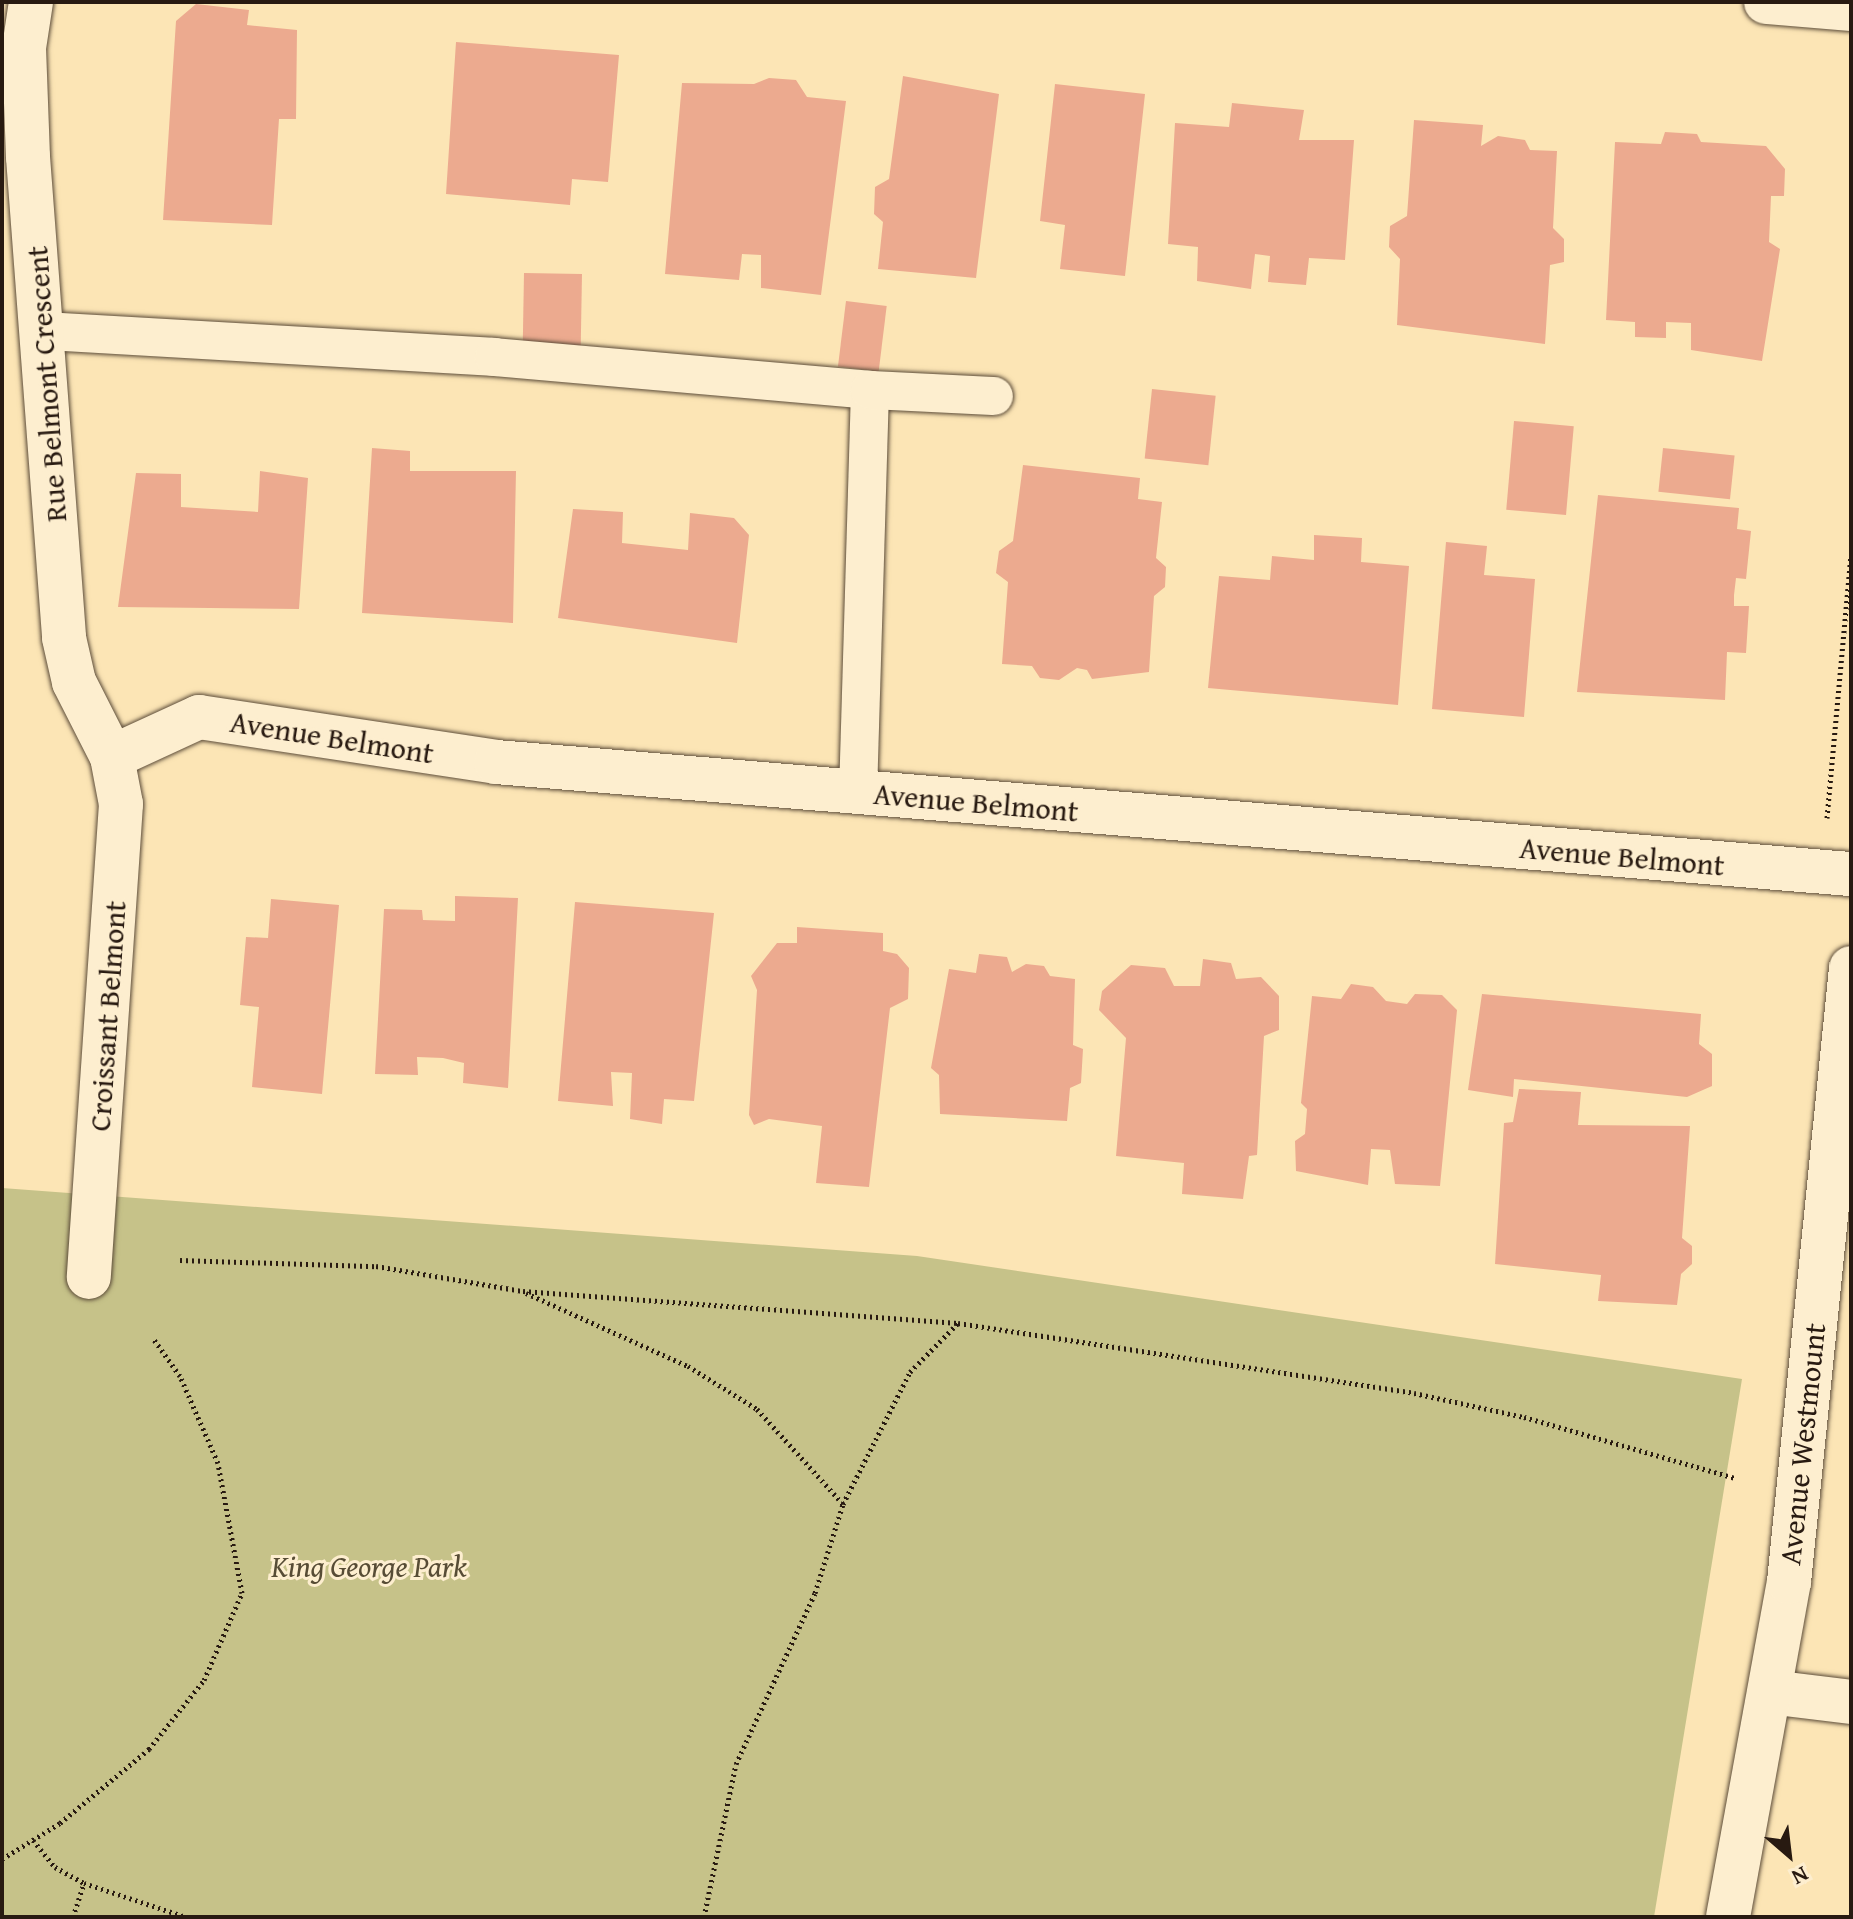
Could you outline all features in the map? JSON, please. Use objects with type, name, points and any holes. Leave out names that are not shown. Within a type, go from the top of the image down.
[{"type":"street","name":"Rue Belmont Crescent","points":[[31,2],[24,48],[28,157],[45,331],[64,638],[74,682],[112,757]]},
{"type":"street","points":[[1766,2],[1851,9]]},
{"type":"street","name":"Avenue Belmont","points":[[112,757],[199,717],[496,762],[1851,874]]},
{"type":"street","name":"Croissant Belmont","points":[[89,1277],[121,804],[112,757]]},
{"type":"street","name":"Avenue Westmount","points":[[1728,1917],[1789,1582],[1851,968]]},
{"type":"street","points":[[1770,1692],[1851,1702]]},
{"type":"lane","points":[[45,331],[494,357],[870,390],[994,396]]},
{"type":"lane","points":[[858,792],[870,390]]},
{"type":"path","points":[[180,1260],[376,1266],[523,1291],[958,1323],[1414,1393],[1524,1417],[1736,1478]]},
{"type":"path","points":[[523,1291],[688,1366],[757,1409],[843,1504]]},
{"type":"path","points":[[704,1917],[736,1764],[815,1593],[843,1504],[910,1372],[958,1323]]},
{"type":"path","points":[[2,1859],[33,1840],[149,1749],[204,1680],[242,1593],[218,1463],[180,1376],[153,1338]]},
{"type":"path","points":[[33,1840],[55,1867],[84,1883],[186,1917]]},
{"type":"path","points":[[73,1917],[84,1883]]},
{"type":"green space","name":"King George Park","points":[[2,1188],[917,1256],[1742,1379],[1654,1917],[2,1917]]},
{"type":"building","points":[[196,4],[249,10],[247,25],[297,30],[296,119],[279,119],[272,225],[163,220],[176,21]]},
{"type":"building","points":[[456,42],[619,55],[608,182],[572,179],[570,205],[446,194]]},
{"type":"building","points":[[903,76],[999,94],[976,278],[878,269],[883,222],[874,214],[875,187],[889,179]]},
{"type":"building","points":[[769,78],[796,80],[807,97],[846,101],[821,295],[761,288],[761,255],[742,254],[739,280],[665,274],[682,83],[754,84]]},
{"type":"building","points":[[1055,84],[1145,94],[1125,276],[1060,269],[1065,225],[1040,221]]},
{"type":"building","points":[[1232,103],[1304,110],[1299,140],[1354,140],[1345,260],[1309,258],[1306,285],[1268,282],[1270,256],[1255,254],[1251,289],[1197,281],[1198,247],[1168,244],[1175,123],[1229,127]]},
{"type":"building","points":[[1414,120],[1483,125],[1481,146],[1498,136],[1525,140],[1530,150],[1557,151],[1553,228],[1564,239],[1564,262],[1550,265],[1545,344],[1397,325],[1400,259],[1389,247],[1390,226],[1407,216]]},
{"type":"building","points":[[1665,132],[1697,134],[1701,142],[1766,146],[1785,169],[1784,196],[1771,196],[1769,242],[1780,249],[1762,361],[1691,350],[1691,323],[1666,322],[1666,338],[1635,337],[1635,322],[1606,320],[1615,142],[1661,144]]},
{"type":"building","points":[[524,273],[582,274],[581,350],[523,349]]},
{"type":"building","points":[[846,301],[887,306],[879,372],[838,367]]},
{"type":"building","points":[[1152,389],[1216,396],[1208,465],[1145,459]]},
{"type":"building","points":[[1514,421],[1574,426],[1566,515],[1506,510]]},
{"type":"building","points":[[372,448],[410,451],[410,471],[516,471],[513,623],[362,613]]},
{"type":"building","points":[[1663,448],[1735,456],[1730,499],[1658,492]]},
{"type":"building","points":[[1023,465],[1140,478],[1138,499],[1162,502],[1156,558],[1166,567],[1165,587],[1154,596],[1149,672],[1092,679],[1087,670],[1077,668],[1059,680],[1040,678],[1032,666],[1002,664],[1008,582],[996,573],[999,551],[1013,541]]},
{"type":"building","points":[[260,471],[308,478],[299,609],[118,607],[136,473],[181,474],[181,507],[258,512]]},
{"type":"building","points":[[1598,495],[1739,508],[1737,529],[1751,531],[1746,579],[1736,578],[1734,595],[1734,606],[1749,606],[1746,653],[1727,652],[1725,700],[1577,692]]},
{"type":"building","points":[[573,509],[623,512],[622,543],[688,550],[690,513],[734,518],[749,535],[737,643],[558,618]]},
{"type":"building","points":[[1314,535],[1362,538],[1361,562],[1409,566],[1398,705],[1208,688],[1219,576],[1270,580],[1272,556],[1314,560]]},
{"type":"building","points":[[1446,542],[1487,546],[1484,575],[1535,579],[1524,717],[1432,709]]},
{"type":"building","points":[[455,896],[518,898],[508,1088],[463,1083],[464,1063],[443,1058],[417,1057],[418,1075],[375,1074],[384,909],[422,910],[423,920],[455,921]]},
{"type":"building","points":[[271,899],[339,905],[322,1094],[252,1087],[259,1007],[240,1005],[246,937],[268,938]]},
{"type":"building","points":[[575,902],[714,913],[694,1101],[664,1099],[662,1124],[630,1119],[632,1073],[611,1072],[613,1106],[558,1101]]},
{"type":"building","points":[[797,927],[883,933],[883,951],[897,954],[909,968],[908,999],[890,1008],[869,1187],[816,1183],[822,1126],[769,1119],[754,1125],[749,1115],[757,990],[751,976],[777,943],[797,943]]},
{"type":"building","points":[[979,954],[1007,957],[1012,972],[1026,964],[1044,966],[1050,976],[1075,979],[1073,1045],[1083,1049],[1081,1083],[1070,1088],[1067,1121],[940,1114],[939,1075],[931,1068],[949,969],[976,973]]},
{"type":"building","points":[[1203,959],[1231,963],[1236,979],[1261,977],[1279,996],[1279,1030],[1264,1036],[1257,1155],[1249,1156],[1243,1199],[1182,1194],[1184,1163],[1116,1156],[1126,1038],[1099,1010],[1102,991],[1131,965],[1165,968],[1174,986],[1200,986]]},
{"type":"building","points":[[1351,984],[1373,987],[1386,1001],[1407,1004],[1415,994],[1442,995],[1457,1010],[1440,1186],[1395,1184],[1390,1150],[1371,1149],[1368,1185],[1296,1171],[1295,1141],[1305,1134],[1307,1109],[1301,1103],[1312,996],[1341,999]]},
{"type":"building","points":[[1482,994],[1701,1014],[1699,1044],[1712,1054],[1712,1086],[1687,1097],[1514,1079],[1513,1097],[1468,1090]]},
{"type":"building","points":[[1519,1089],[1581,1092],[1578,1125],[1690,1126],[1682,1238],[1692,1246],[1692,1264],[1681,1274],[1677,1305],[1598,1301],[1601,1275],[1495,1264],[1504,1123],[1513,1122]]}]
